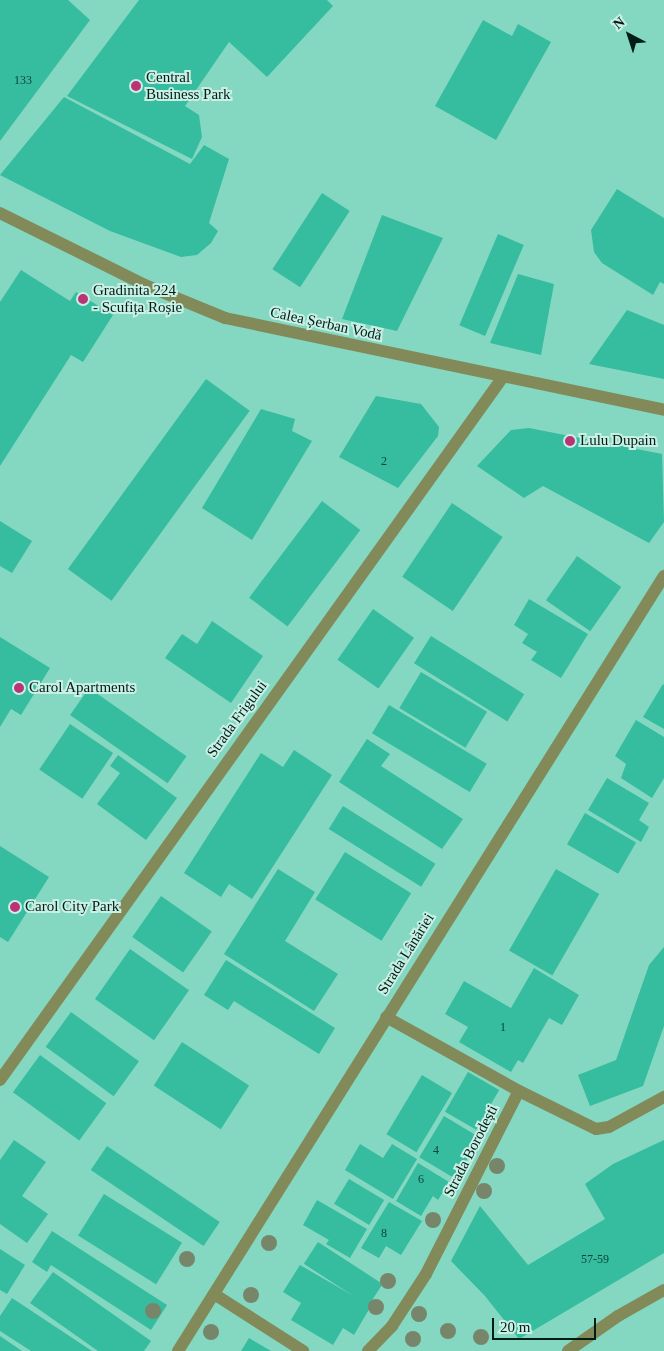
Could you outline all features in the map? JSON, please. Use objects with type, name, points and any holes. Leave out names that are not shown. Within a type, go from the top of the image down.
[{"type":"street","name":"Calea Șerban Vodă","points":[[0,212],[145,285],[225,318],[664,410]]},
{"type":"street","name":"Strada Frigului","points":[[0,1080],[503,377]]},
{"type":"street","name":"Strada Lânăriei","points":[[178,1351],[664,576]]},
{"type":"street","points":[[386,1017],[519,1091],[596,1129],[609,1127],[664,1097]]},
{"type":"street","name":"Strada Borodești","points":[[368,1351],[392,1326],[426,1274],[519,1091]]},
{"type":"street","points":[[568,1351],[618,1316],[664,1290]]},
{"type":"street","points":[[214,1294],[303,1351]]},
{"type":"building","points":[[0,0],[68,0],[90,20],[0,141]]},
{"type":"building","name":"Central Business Park","points":[[139,0],[327,0],[333,6],[267,77],[229,42],[185,106],[199,115],[202,137],[192,159],[67,96]]},
{"type":"building","points":[[483,20],[512,36],[518,24],[551,42],[496,140],[435,106]]},
{"type":"building","name":"Central Business Park","points":[[64,97],[190,164],[204,145],[229,159],[209,223],[218,231],[211,243],[197,255],[181,257],[110,231],[0,175]]},
{"type":"building","points":[[617,189],[664,218],[664,284],[660,282],[653,295],[602,263],[594,252],[591,230]]},
{"type":"building","points":[[322,193],[350,211],[300,287],[272,269]]},
{"type":"building","points":[[382,215],[443,238],[397,331],[342,319]]},
{"type":"building","points":[[498,234],[524,245],[485,336],[459,325]]},
{"type":"building","points":[[21,270],[70,301],[76,292],[113,315],[83,362],[71,355],[0,466],[0,302]]},
{"type":"building","points":[[518,274],[554,284],[541,355],[490,343]]},
{"type":"building","points":[[627,310],[664,325],[664,379],[589,364]]},
{"type":"building","points":[[206,379],[250,411],[112,601],[68,569]]},
{"type":"building","points":[[376,396],[421,404],[439,427],[438,436],[398,488],[339,457]]},
{"type":"building","points":[[261,409],[295,419],[292,431],[312,441],[252,540],[202,508]]},
{"type":"building","points":[[529,428],[662,454],[664,522],[649,543],[543,486],[524,498],[477,466],[511,430]]},
{"type":"building","points":[[322,501],[360,530],[288,627],[249,598]]},
{"type":"building","points":[[452,503],[503,537],[453,611],[402,577]]},
{"type":"building","points":[[0,521],[32,541],[12,573],[0,566]]},
{"type":"building","points":[[577,556],[621,587],[590,631],[546,600]]},
{"type":"building","points":[[529,599],[588,634],[561,678],[531,660],[537,652],[522,643],[528,634],[514,625]]},
{"type":"building","points":[[373,609],[414,638],[378,688],[337,660]]},
{"type":"building","points":[[212,621],[263,656],[231,703],[165,658],[182,634],[197,644]]},
{"type":"building","points":[[431,636],[524,694],[507,721],[414,663]]},
{"type":"building","name":"Carol Apartments","points":[[0,637],[50,668],[21,715],[11,709],[0,727]]},
{"type":"building","points":[[421,672],[487,712],[465,748],[399,708]]},
{"type":"building","points":[[664,685],[664,729],[643,717]]},
{"type":"building","points":[[89,688],[186,756],[168,783],[70,715]]},
{"type":"building","points":[[389,705],[487,764],[470,792],[372,733]]},
{"type":"building","points":[[636,720],[664,737],[664,778],[652,798],[621,778],[626,764],[615,756]]},
{"type":"building","points":[[70,724],[113,753],[82,799],[39,770]]},
{"type":"building","points":[[367,739],[390,754],[381,766],[463,819],[442,849],[339,782]]},
{"type":"building","points":[[294,750],[332,775],[252,899],[229,884],[221,897],[184,873],[261,753],[283,767]]},
{"type":"building","points":[[118,755],[177,798],[146,840],[97,804],[120,773],[110,766]]},
{"type":"building","points":[[607,778],[649,803],[639,820],[649,827],[641,842],[588,810]]},
{"type":"building","points":[[343,806],[435,864],[421,887],[329,829]]},
{"type":"building","points":[[585,813],[636,842],[618,874],[567,844]]},
{"type":"building","name":"Carol City Park","points":[[0,846],[49,877],[8,942],[0,937]]},
{"type":"building","points":[[345,852],[411,893],[381,941],[315,899]]},
{"type":"building","points":[[278,869],[315,892],[285,941],[338,974],[314,1011],[224,954]]},
{"type":"building","points":[[556,869],[599,894],[552,975],[509,950]]},
{"type":"building","points":[[161,896],[212,932],[183,973],[132,937]]},
{"type":"building","points":[[664,947],[664,1026],[643,1086],[590,1106],[578,1075],[616,1060],[649,965]]},
{"type":"building","points":[[130,949],[189,990],[154,1040],[95,999]]},
{"type":"building","points":[[226,960],[335,1028],[319,1054],[234,1001],[228,1010],[204,995]]},
{"type":"building","points":[[534,968],[579,995],[562,1025],[549,1018],[523,1063],[518,1060],[511,1072],[459,1042],[468,1027],[445,1014],[464,981],[511,1008]]},
{"type":"building","points":[[71,1012],[139,1061],[114,1096],[46,1047]]},
{"type":"building","points":[[182,1042],[249,1086],[221,1129],[154,1086]]},
{"type":"building","points":[[40,1055],[106,1103],[79,1140],[13,1092]]},
{"type":"building","points":[[468,1072],[499,1090],[476,1130],[445,1112]]},
{"type":"building","points":[[422,1075],[452,1093],[416,1152],[386,1134]]},
{"type":"building","points":[[444,1116],[480,1138],[455,1179],[419,1157]]},
{"type":"building","points":[[14,1140],[46,1162],[22,1196],[48,1214],[27,1243],[0,1224],[0,1160]]},
{"type":"building","points":[[664,1140],[664,1253],[519,1339],[485,1296],[451,1261],[480,1206],[528,1265],[605,1219],[585,1184],[613,1164]]},
{"type":"building","points":[[360,1144],[383,1158],[392,1144],[417,1159],[393,1199],[345,1170]]},
{"type":"building","points":[[107,1146],[220,1222],[204,1246],[91,1170]]},
{"type":"building","points":[[418,1163],[449,1182],[438,1200],[433,1196],[421,1216],[396,1201]]},
{"type":"building","points":[[349,1179],[384,1200],[369,1225],[334,1204]]},
{"type":"building","points":[[104,1194],[182,1243],[156,1284],[78,1236]]},
{"type":"building","points":[[317,1200],[367,1229],[350,1258],[326,1244],[329,1240],[303,1225]]},
{"type":"building","points":[[389,1202],[422,1221],[401,1255],[386,1246],[379,1258],[361,1248]]},
{"type":"building","points":[[52,1231],[167,1305],[151,1330],[51,1265],[47,1272],[32,1262]]},
{"type":"building","points":[[318,1242],[383,1284],[368,1306],[304,1264]]},
{"type":"building","points":[[0,1249],[25,1265],[7,1294],[0,1290]]},
{"type":"building","points":[[300,1265],[371,1306],[354,1335],[343,1328],[333,1345],[291,1320],[301,1303],[283,1292]]},
{"type":"building","points":[[53,1272],[151,1341],[144,1351],[98,1351],[30,1303]]},
{"type":"building","points":[[12,1298],[92,1351],[31,1351],[0,1331],[0,1316]]},
{"type":"building","points":[[0,1336],[22,1351],[0,1351]]},
{"type":"building","points":[[249,1338],[271,1351],[241,1351]]},
{"type":"place","name":"Central Business Park","points":[[136,86]]},
{"type":"place","name":"Gradinita 224 - Scufița Roșie","points":[[83,299]]},
{"type":"place","name":"Lulu Dupain","points":[[570,441]]},
{"type":"place","name":"Carol Apartments","points":[[19,688]]},
{"type":"place","name":"Carol City Park","points":[[15,907]]}]
